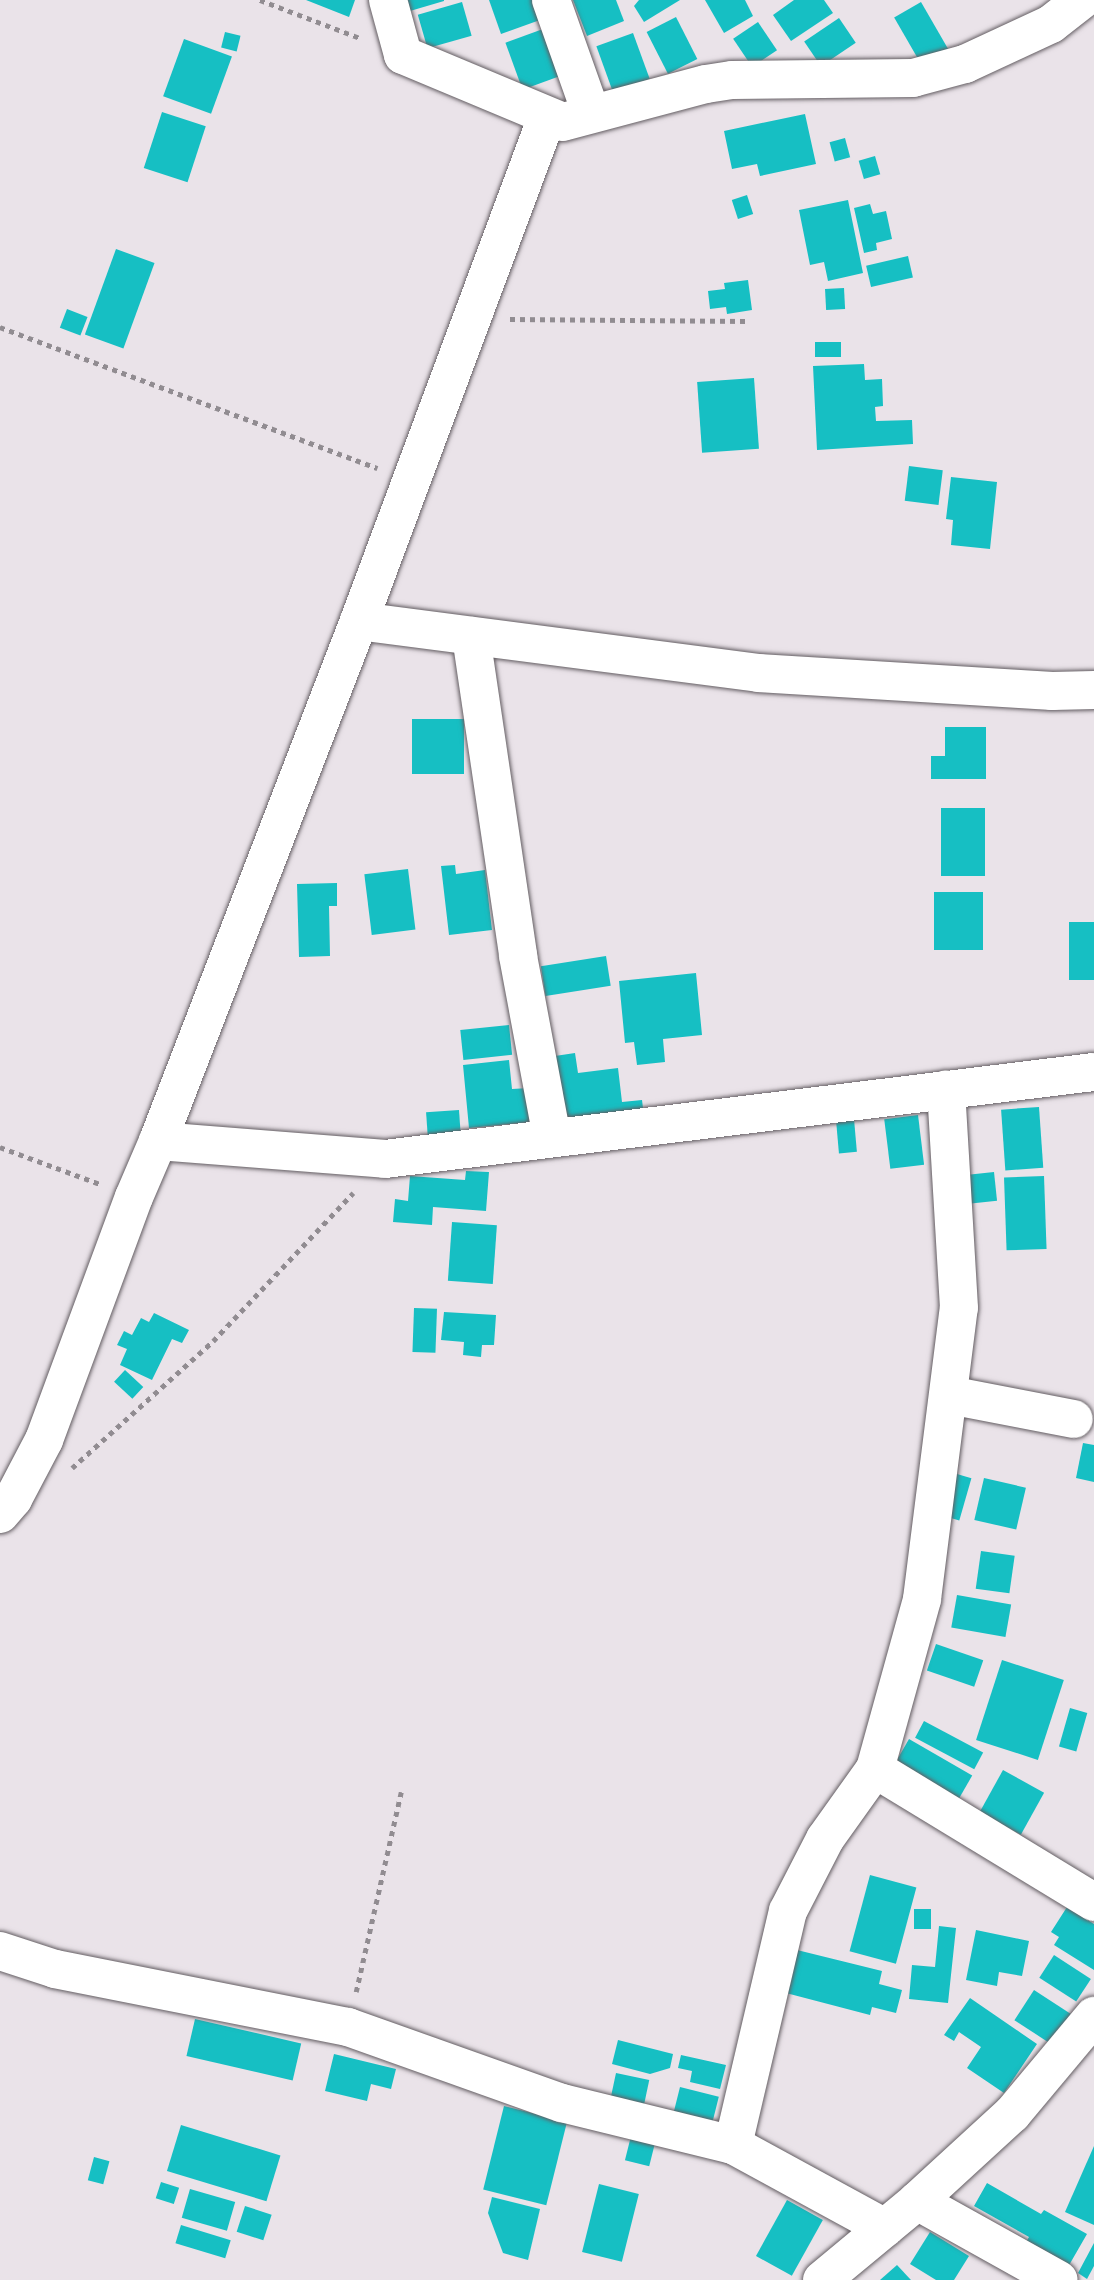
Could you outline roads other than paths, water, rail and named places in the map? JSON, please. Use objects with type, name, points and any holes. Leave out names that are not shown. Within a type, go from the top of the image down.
[{"type":"street","points":[[388,0],[403,55],[563,122],[733,80],[913,78],[965,64],[1051,24],[1082,0]]},
{"type":"street","points":[[551,0],[591,113]]},
{"type":"street","points":[[0,1514],[13,1499],[44,1440],[134,1197],[158,1141],[474,319],[547,117]]},
{"type":"street","points":[[359,621],[758,673],[1052,691],[1094,690]]},
{"type":"street","points":[[471,636],[518,956],[552,1138]]},
{"type":"street","points":[[158,1141],[384,1159],[1094,1072]]},
{"type":"street","points":[[733,2145],[788,1911],[824,1839],[875,1769],[922,1599],[959,1308],[946,1089]]},
{"type":"street","points":[[949,1395],[1074,1419]]},
{"type":"street","points":[[875,1769],[1094,1902]]},
{"type":"street","points":[[0,1951],[54,1969],[348,2026],[562,2103],[733,2145],[885,2228]]},
{"type":"street","points":[[822,2280],[917,2201],[1012,2114],[1094,2015]]},
{"type":"street","points":[[917,2201],[1059,2280]]}]
